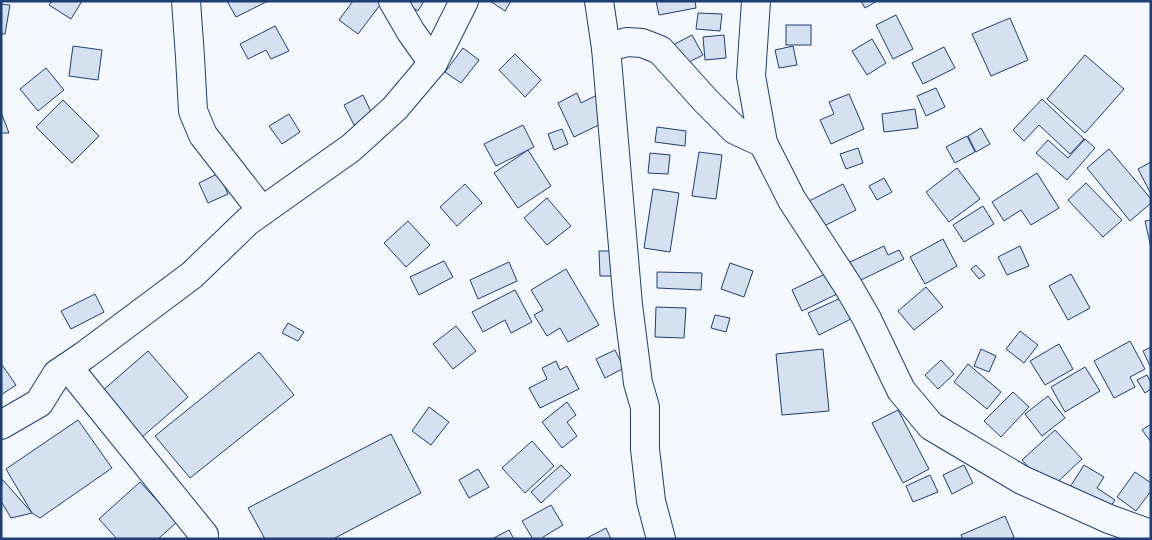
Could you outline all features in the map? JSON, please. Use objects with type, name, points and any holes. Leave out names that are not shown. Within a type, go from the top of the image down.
[{"type":"street","points":[[186,1],[193,111],[203,135],[262,210]]},
{"type":"street","points":[[393,1],[411,32],[433,63]]},
{"type":"street","points":[[1,424],[39,403],[57,374],[93,350],[192,275],[248,221],[351,148],[395,108],[433,63],[464,1]]},
{"type":"street","points":[[599,1],[606,48],[628,305],[638,383],[645,407],[645,449],[651,501],[662,539]]},
{"type":"street","points":[[756,1],[751,76],[764,143],[792,200],[848,286],[867,319],[901,390],[931,426],[1022,480],[1109,519],[1151,534]]},
{"type":"street","points":[[606,48],[627,42],[642,43],[660,50],[706,101],[736,130],[764,143]]},
{"type":"street","points":[[68,366],[204,535]]},
{"type":"building","points":[[52,1],[82,1],[71,19],[49,5]]},
{"type":"building","points":[[227,1],[268,1],[236,17]]},
{"type":"building","points":[[353,1],[383,1],[358,34],[339,20]]},
{"type":"building","points":[[403,1],[424,1],[418,11]]},
{"type":"building","points":[[490,1],[511,1],[505,11]]},
{"type":"building","points":[[656,1],[695,1],[696,8],[659,15]]},
{"type":"building","points":[[861,1],[877,1],[865,8]]},
{"type":"building","points":[[1,4],[10,5],[5,34],[1,34]]},
{"type":"building","points":[[698,13],[722,14],[720,31],[696,29]]},
{"type":"building","points":[[896,15],[913,49],[893,59],[876,25]]},
{"type":"building","points":[[1010,18],[1028,60],[991,76],[972,34]]},
{"type":"building","points":[[786,25],[811,25],[811,45],[786,45]]},
{"type":"building","points":[[275,26],[289,51],[271,59],[266,50],[248,59],[240,44]]},
{"type":"building","points":[[692,35],[703,55],[683,65],[673,45]]},
{"type":"building","points":[[724,35],[726,58],[705,60],[703,37]]},
{"type":"building","points":[[872,39],[886,63],[867,75],[852,51]]},
{"type":"building","points":[[73,46],[102,50],[98,80],[69,76]]},
{"type":"building","points":[[793,46],[797,65],[779,68],[775,50]]},
{"type":"building","points":[[944,47],[955,68],[923,84],[912,63]]},
{"type":"building","points":[[463,48],[479,60],[461,83],[445,72]]},
{"type":"building","points":[[515,54],[541,80],[525,97],[499,70]]},
{"type":"building","points":[[1085,55],[1124,89],[1085,133],[1047,99]]},
{"type":"building","points":[[46,68],[64,90],[38,111],[20,89]]},
{"type":"building","points":[[936,88],[945,107],[926,116],[917,96]]},
{"type":"building","points":[[577,93],[581,103],[597,95],[609,120],[574,137],[558,103]]},
{"type":"building","points":[[849,94],[864,129],[831,144],[820,120],[834,114],[829,102]]},
{"type":"building","points":[[363,95],[373,116],[354,125],[344,105]]},
{"type":"building","points":[[1042,99],[1084,139],[1070,154],[1039,125],[1024,141],[1013,130]]},
{"type":"building","points":[[63,100],[99,136],[72,163],[36,127]]},
{"type":"building","points":[[915,109],[918,128],[884,132],[882,114]]},
{"type":"building","points":[[1,112],[9,133],[1,133]]},
{"type":"building","points":[[289,114],[300,132],[282,144],[269,126]]},
{"type":"building","points":[[523,125],[534,147],[496,166],[484,144]]},
{"type":"building","points":[[657,127],[686,131],[685,146],[655,142]]},
{"type":"building","points":[[981,128],[990,144],[976,152],[968,136]]},
{"type":"building","points":[[562,129],[568,144],[554,150],[548,134]]},
{"type":"building","points":[[967,136],[975,152],[955,163],[946,147]]},
{"type":"building","points":[[1085,139],[1095,148],[1067,180],[1036,153],[1048,140],[1068,158]]},
{"type":"building","points":[[858,148],[863,163],[846,169],[840,154]]},
{"type":"building","points":[[1109,149],[1151,199],[1151,203],[1130,221],[1087,168]]},
{"type":"building","points":[[528,150],[551,186],[518,208],[494,173]]},
{"type":"building","points":[[699,152],[722,155],[716,199],[692,196]]},
{"type":"building","points":[[650,153],[670,155],[668,174],[648,173]]},
{"type":"building","points":[[1151,162],[1151,194],[1138,169]]},
{"type":"building","points":[[957,168],[980,199],[949,222],[926,192]]},
{"type":"building","points":[[219,173],[228,194],[208,203],[199,183]]},
{"type":"building","points":[[1037,173],[1059,208],[1031,225],[1021,210],[1004,221],[992,202]]},
{"type":"building","points":[[884,178],[892,192],[877,200],[869,186]]},
{"type":"building","points":[[1086,183],[1122,220],[1103,237],[1068,200]]},
{"type":"building","points":[[465,184],[482,203],[457,226],[440,207]]},
{"type":"building","points":[[843,184],[856,210],[820,228],[807,202]]},
{"type":"building","points":[[653,189],[679,193],[670,252],[644,248]]},
{"type":"building","points":[[547,198],[571,226],[547,245],[524,218]]},
{"type":"building","points":[[983,206],[994,224],[964,242],[953,225]]},
{"type":"building","points":[[1151,220],[1151,248],[1145,221]]},
{"type":"building","points":[[408,221],[430,245],[406,267],[384,243]]},
{"type":"building","points":[[943,239],[957,266],[925,284],[910,257]]},
{"type":"building","points":[[884,246],[888,255],[899,250],[904,259],[859,281],[850,262]]},
{"type":"building","points":[[1020,246],[1029,266],[1007,275],[998,257]]},
{"type":"building","points":[[599,251],[614,251],[614,276],[600,276]]},
{"type":"building","points":[[444,261],[453,277],[419,295],[410,277]]},
{"type":"building","points":[[509,262],[517,281],[478,299],[470,280]]},
{"type":"building","points":[[730,263],[753,271],[744,297],[721,289]]},
{"type":"building","points":[[976,265],[985,275],[979,279],[971,269]]},
{"type":"building","points":[[566,269],[599,325],[568,342],[560,328],[547,336],[534,315],[543,310],[531,290]]},
{"type":"building","points":[[657,272],[702,273],[701,290],[657,288]]},
{"type":"building","points":[[829,272],[839,293],[802,311],[792,290]]},
{"type":"building","points":[[1071,274],[1090,308],[1068,320],[1049,286]]},
{"type":"building","points":[[926,287],[943,307],[914,330],[898,311]]},
{"type":"building","points":[[515,290],[532,322],[511,333],[505,320],[483,332],[472,312]]},
{"type":"building","points":[[95,294],[104,312],[71,329],[61,311]]},
{"type":"building","points":[[845,296],[855,317],[819,335],[808,313]]},
{"type":"building","points":[[656,307],[686,308],[684,338],[655,337]]},
{"type":"building","points":[[715,315],[730,318],[726,332],[711,328]]},
{"type":"building","points":[[288,323],[304,332],[298,341],[282,333]]},
{"type":"building","points":[[456,326],[476,351],[453,369],[433,344]]},
{"type":"building","points":[[1020,331],[1038,345],[1024,363],[1006,349]]},
{"type":"building","points":[[1130,341],[1145,369],[1130,377],[1135,387],[1114,398],[1094,361]]},
{"type":"building","points":[[1059,344],[1073,369],[1045,385],[1030,361]]},
{"type":"building","points":[[1151,347],[1151,368],[1143,351]]},
{"type":"building","points":[[823,349],[829,411],[782,415],[776,354]]},
{"type":"building","points":[[981,349],[996,356],[989,372],[974,366]]},
{"type":"building","points":[[615,350],[624,368],[605,378],[596,359]]},
{"type":"building","points":[[148,351],[188,397],[134,444],[94,398]]},
{"type":"building","points":[[259,352],[294,395],[190,478],[155,436]]},
{"type":"building","points":[[941,360],[954,374],[938,389],[925,375]]},
{"type":"building","points":[[556,361],[560,370],[567,366],[579,389],[540,408],[529,388],[547,379],[542,368]]},
{"type":"building","points":[[968,364],[1001,392],[987,409],[954,382]]},
{"type":"building","points":[[1,366],[16,385],[1,395]]},
{"type":"building","points":[[1085,367],[1100,391],[1065,412],[1051,387]]},
{"type":"building","points":[[1147,375],[1151,383],[1151,389],[1145,393],[1137,380]]},
{"type":"building","points":[[1013,392],[1029,407],[1001,437],[984,421]]},
{"type":"building","points":[[1048,396],[1065,418],[1042,436],[1025,414]]},
{"type":"building","points":[[567,402],[576,415],[567,422],[577,436],[562,448],[542,422]]},
{"type":"building","points":[[429,407],[449,422],[431,445],[412,431]]},
{"type":"building","points":[[898,410],[929,469],[903,483],[872,423]]},
{"type":"building","points":[[78,420],[112,468],[40,518],[32,513],[6,469]]},
{"type":"building","points":[[1151,424],[1151,442],[1142,430]]},
{"type":"building","points":[[1055,430],[1082,459],[1049,490],[1022,460]]},
{"type":"building","points":[[391,434],[421,493],[333,539],[265,539],[248,508]]},
{"type":"building","points":[[532,441],[554,466],[525,493],[502,468]]},
{"type":"building","points":[[561,465],[571,475],[541,503],[531,492]]},
{"type":"building","points":[[964,465],[973,483],[952,494],[943,475]]},
{"type":"building","points":[[1084,465],[1104,477],[1097,488],[1115,500],[1107,511],[1070,487]]},
{"type":"building","points":[[478,469],[489,487],[469,498],[459,480]]},
{"type":"building","points":[[1135,472],[1151,483],[1151,491],[1136,511],[1117,497]]},
{"type":"building","points":[[930,475],[938,492],[913,502],[906,486]]},
{"type":"building","points":[[2,479],[32,513],[11,518],[1,501]]},
{"type":"building","points":[[140,482],[177,522],[158,539],[117,539],[99,519]]},
{"type":"building","points":[[551,505],[563,525],[540,539],[533,539],[522,521]]},
{"type":"building","points":[[1005,516],[1014,537],[1010,539],[963,539],[961,535]]},
{"type":"building","points":[[606,528],[611,539],[585,539]]},
{"type":"building","points":[[509,530],[514,539],[492,539]]}]
